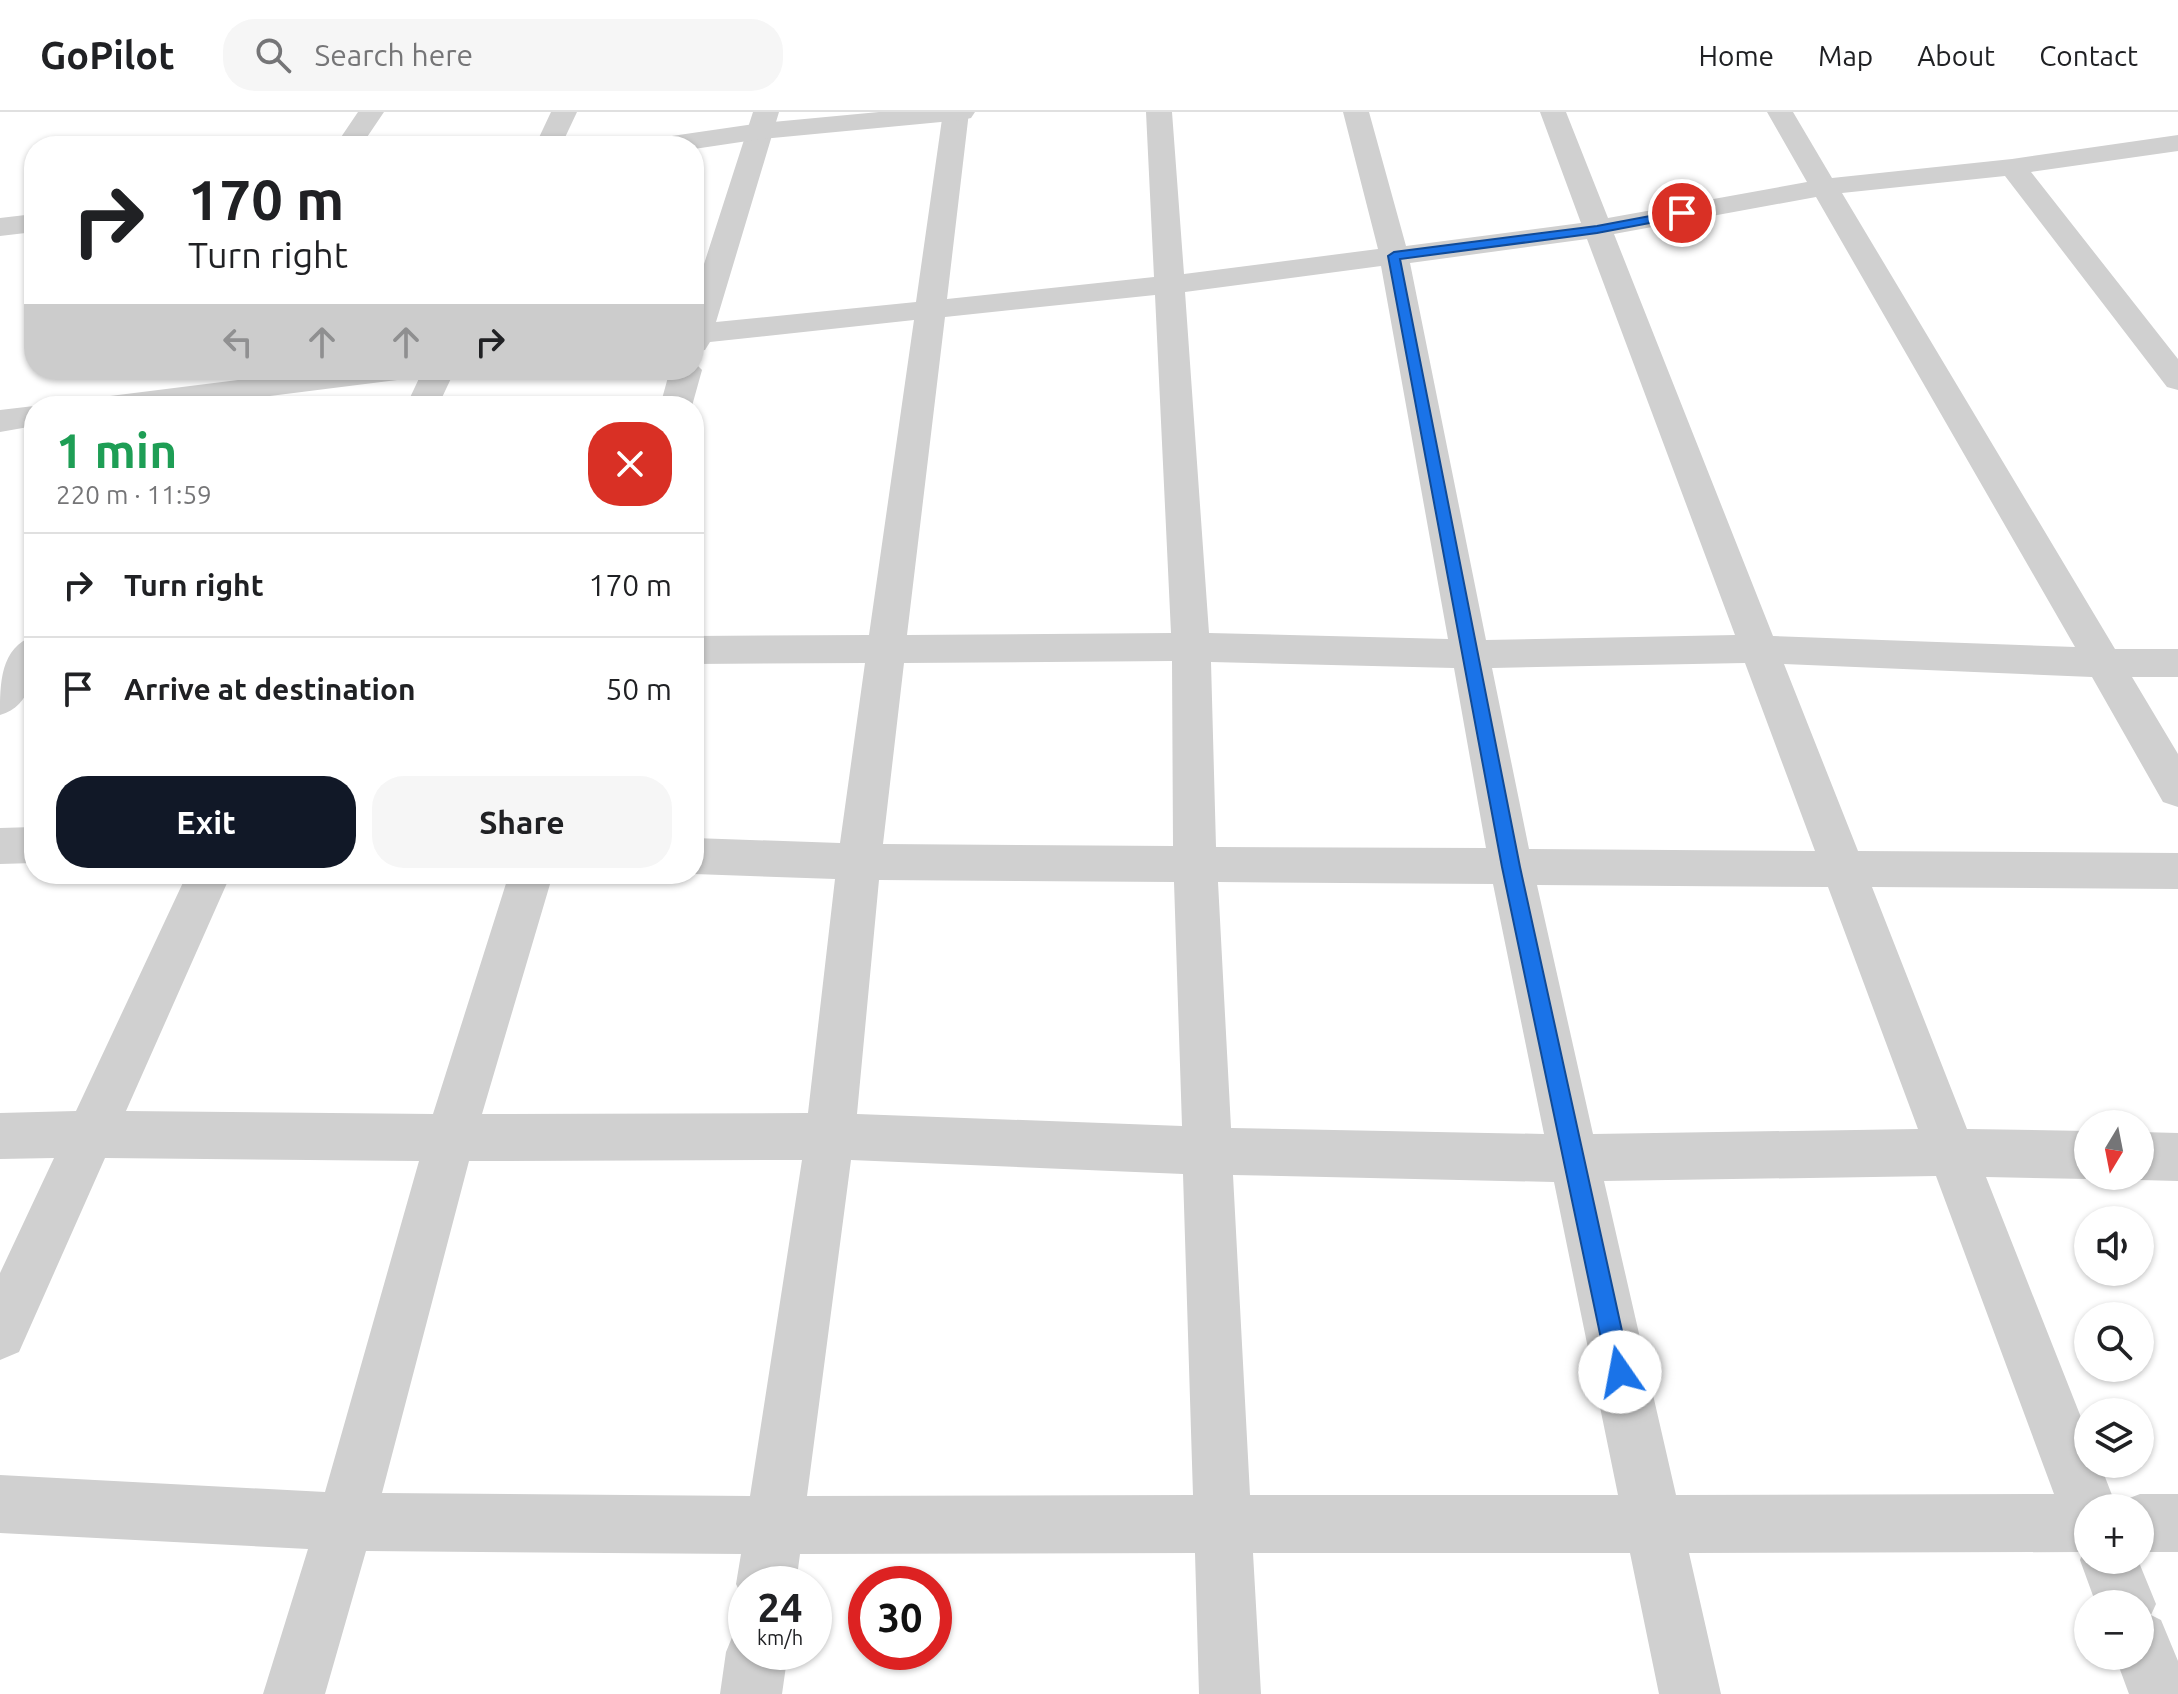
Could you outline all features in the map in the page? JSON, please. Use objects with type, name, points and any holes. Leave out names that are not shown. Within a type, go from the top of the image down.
[{"type":"street","points":[[355,136],[371,112]]},
{"type":"street","points":[[553,136],[564,112]]},
{"type":"street","points":[[768,1566],[830,1136],[859,862],[956,112]]},
{"type":"street","points":[[700,136],[763,121],[962,112]]},
{"type":"street","points":[[1159,112],[1191,647],[1195,864],[1230,1694]]},
{"type":"street","points":[[1356,112],[1394,256],[1473,654],[1511,867],[1690,1694]]},
{"type":"street","points":[[1553,112],[1756,649],[2083,1494]]},
{"type":"street","points":[[1780,112],[2178,790]]},
{"type":"street","points":[[704,308],[763,121]]},
{"type":"street","points":[[704,336],[1167,285],[1394,256],[1597,229],[1824,187],[2012,167],[2178,143]]},
{"type":"street","points":[[2012,167],[2178,380]]},
{"type":"street","points":[[0,227],[24,224]]},
{"type":"street","points":[[163,396],[296,380]]},
{"type":"street","points":[[0,421],[24,417]]},
{"type":"street","points":[[0,645],[24,644]]},
{"type":"street","points":[[704,650],[1191,647],[1473,654],[1756,649],[2105,663],[2178,663]]},
{"type":"street","points":[[0,700],[24,665]]},
{"type":"street","points":[[0,846],[24,845]]},
{"type":"street","points":[[704,856],[859,862],[2178,871]]},
{"type":"street","points":[[0,1333],[204,884]]},
{"type":"street","points":[[294,1694],[345,1522],[450,1138],[528,884]]},
{"type":"street","points":[[0,1136],[830,1136],[1206,1151],[1573,1158],[1949,1152],[2074,1155]]},
{"type":"street","points":[[2154,1156],[2178,1157]]},
{"type":"street","points":[[0,1504],[345,1522],[1653,1526],[2074,1523]]},
{"type":"street","points":[[2154,1523],[2178,1523]]},
{"type":"street","points":[[751,1694],[754,1670]]},
{"type":"street","points":[[2151,1670],[2160,1694]]},
{"type":"route","points":[[1620,1372],[1511,867],[1473,654],[1394,256],[1597,229],[1682,213]]}]
